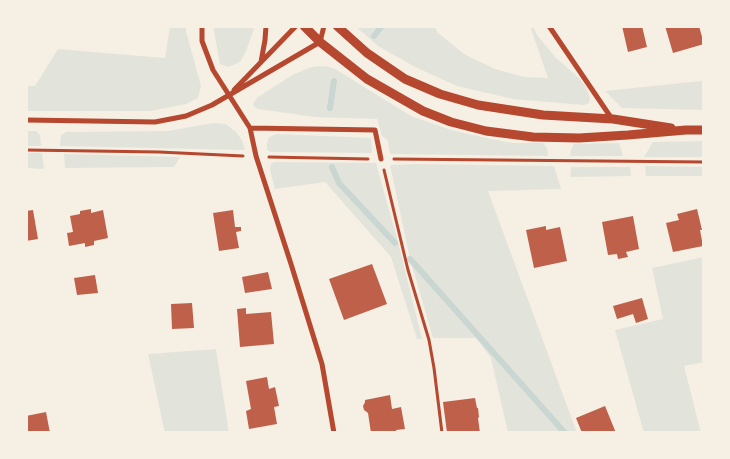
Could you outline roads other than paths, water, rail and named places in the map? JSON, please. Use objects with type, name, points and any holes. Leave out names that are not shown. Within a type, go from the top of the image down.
[{"type":"street","points":[[202,26],[202,41],[213,70],[250,128],[256,156],[322,364],[334,433]]},
{"type":"street","points":[[261,63],[266,40],[266,26]]},
{"type":"street","points":[[228,95],[296,26]]},
{"type":"street","points":[[304,26],[320,42],[367,79],[423,111],[451,122],[486,131],[533,137],[628,136],[704,130]]},
{"type":"street","points":[[26,120],[155,122],[186,116],[212,105],[320,42],[324,26]]},
{"type":"street","points":[[337,26],[367,54],[405,79],[440,94],[478,105],[543,115],[612,119],[686,130]]},
{"type":"street","points":[[549,26],[612,119]]},
{"type":"street","points":[[250,128],[375,130],[382,159]]},
{"type":"waterway","points":[[374,36],[382,26]]},
{"type":"waterway","points":[[330,108],[334,81]]},
{"type":"waterway","points":[[332,167],[339,183],[395,243]]},
{"type":"waterway","points":[[410,259],[565,433]]}]
